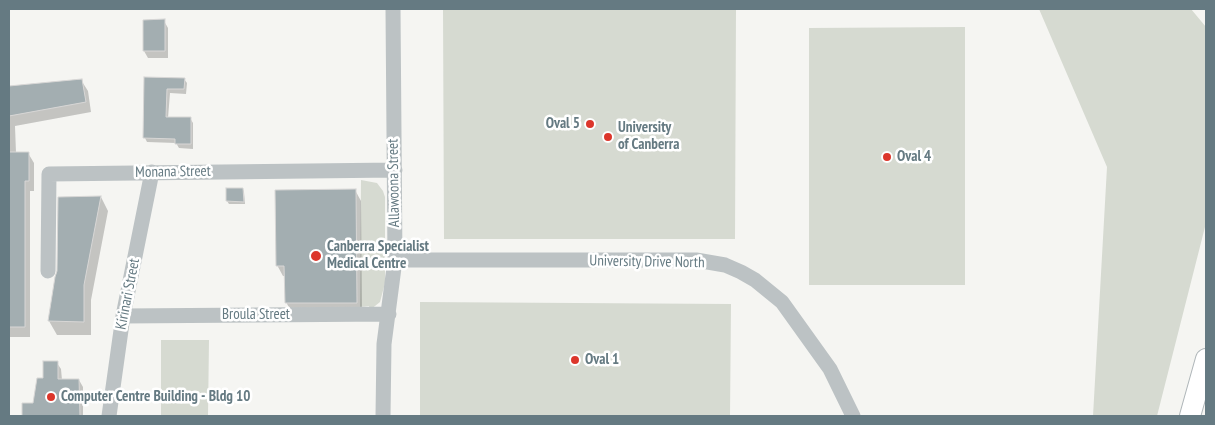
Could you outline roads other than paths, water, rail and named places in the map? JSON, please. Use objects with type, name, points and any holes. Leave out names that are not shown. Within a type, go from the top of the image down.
[{"type":"main road","points":[[1190,416],[1206,359]]},
{"type":"street","name":"Allawoona Street","points":[[383,416],[384,344],[395,260],[392,75],[393,9]]},
{"type":"street","name":"Monana Street","points":[[48,271],[49,174],[395,170]]},
{"type":"street","name":"Kirinari Street","points":[[109,416],[123,316],[152,172]]},
{"type":"street","name":"University Drive North","points":[[395,260],[696,260],[725,265],[755,280],[782,302],[830,369],[852,416]]},
{"type":"street","name":"Broula Street","points":[[123,316],[389,314]]},
{"type":"place","name":"Oval 5","points":[[590,124]]},
{"type":"place","name":"University of Canberra","points":[[608,137]]},
{"type":"place","name":"Oval 4","points":[[887,157]]},
{"type":"place","name":"Canberra Specialist Medical Centre","points":[[316,256]]},
{"type":"place","name":"Oval 1","points":[[575,360]]},
{"type":"place","name":"Computer Centre Building - Bldg 10","points":[[51,397]]}]
